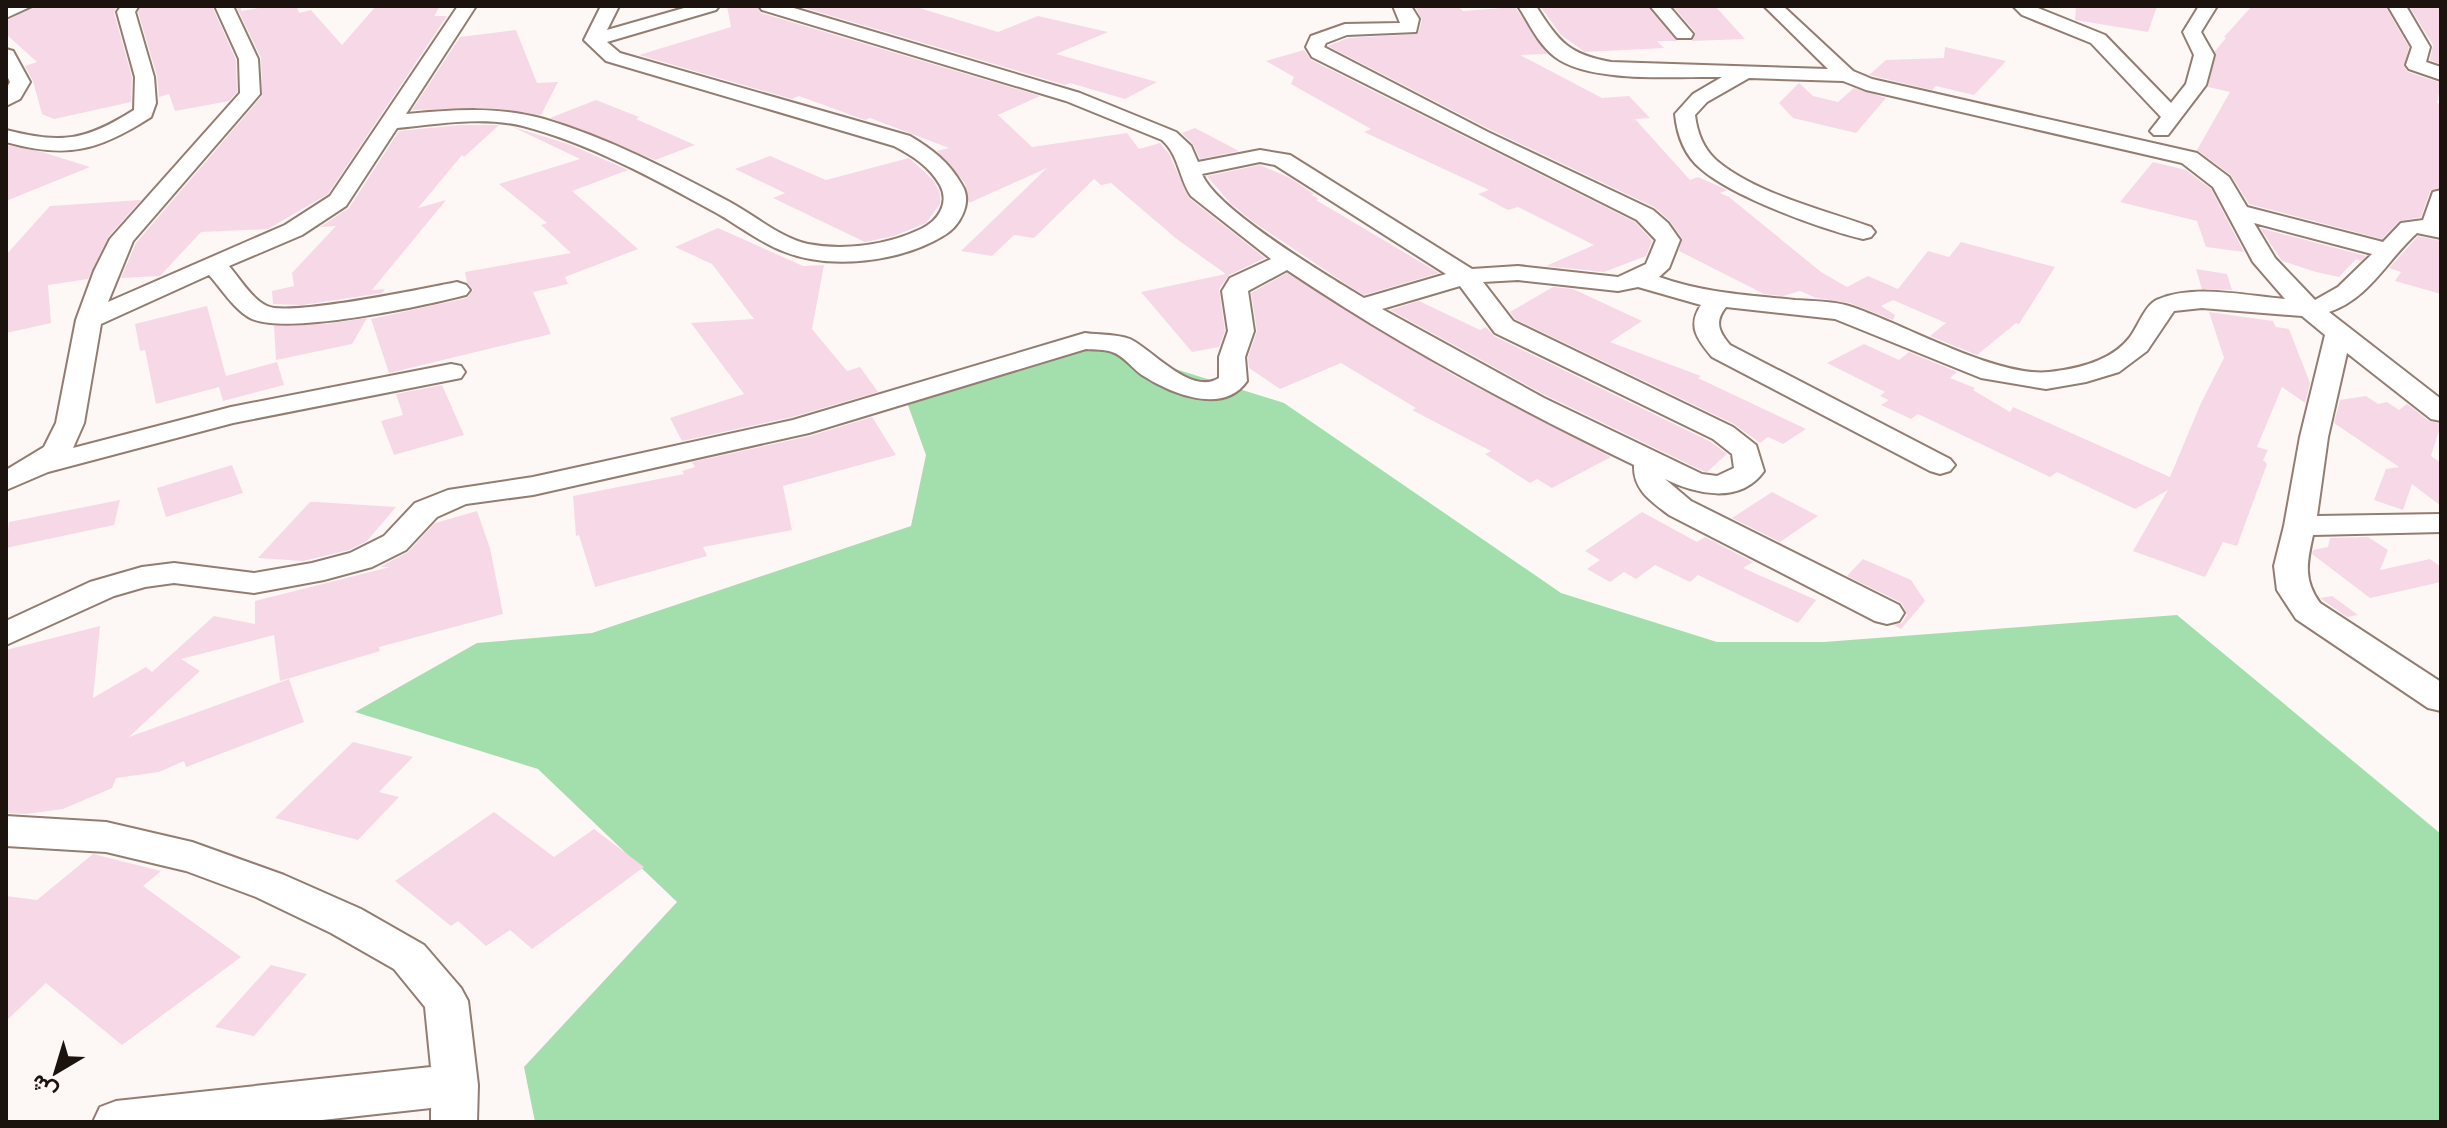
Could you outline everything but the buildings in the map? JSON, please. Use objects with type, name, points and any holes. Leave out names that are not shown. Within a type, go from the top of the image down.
[{"type":"street","points":[[36,467],[56,452],[70,423],[89,320],[106,271],[122,239],[250,94],[253,74],[248,55],[224,6],[232,6]]},
{"type":"street","points":[[89,320],[213,264],[298,231],[319,218],[338,201],[467,6]]},
{"type":"street","points":[[593,40],[610,6]]},
{"type":"street","points":[[593,40],[710,6]]},
{"type":"street","points":[[768,6],[1073,97],[1169,136],[1188,155],[1191,184],[1205,197],[1287,261],[1360,308],[1466,369],[1702,485],[1726,485],[1749,471],[1746,451],[1723,433],[1504,327],[1477,294],[1468,277],[1278,158],[1260,156],[1190,170]]},
{"type":"street","points":[[1360,308],[1468,277],[1518,273],[1618,284],[1648,273],[1668,240],[1662,228],[1650,217],[1401,95],[1319,53],[1315,47],[1318,40],[1345,30],[1409,28],[1410,19],[1402,6]]},
{"type":"street","points":[[1527,6],[1555,51],[1577,61],[1611,68],[1846,75],[1887,91],[2189,158],[2218,176],[2240,212],[2251,239],[2277,275],[2339,332],[2441,413]]},
{"type":"street","points":[[1659,6],[1684,34]]},
{"type":"street","points":[[1773,6],[1846,75]]},
{"type":"street","points":[[2022,6],[2098,39],[2173,117]]},
{"type":"street","points":[[2146,148],[2196,85],[2204,60],[2192,32],[2208,6]]},
{"type":"street","points":[[2397,6],[2421,47],[2416,65],[2441,74]]},
{"type":"street","points":[[6,136],[43,146],[83,145],[144,113],[145,91],[136,42],[126,12],[129,7]]},
{"type":"street","points":[[391,122],[478,115],[541,125],[672,181],[795,248],[841,253],[895,247],[937,231],[952,213],[954,190],[933,158],[902,141],[634,65],[613,57],[593,40]]},
{"type":"street","points":[[6,55],[20,82],[13,95],[6,100]]},
{"type":"street","points":[[1743,73],[1700,98],[1685,114],[1686,129],[1699,153],[1711,166],[1737,180],[1863,232]]},
{"type":"street","points":[[1648,273],[1689,296],[1840,312],[1991,372],[2046,381],[2086,374],[2127,356],[2138,345],[2161,308],[2168,304],[2202,300],[2312,309],[2338,301],[2360,282],[2407,229],[2436,230],[2441,197]]},
{"type":"street","points":[[2240,212],[2388,251]]},
{"type":"street","points":[[6,634],[102,589],[142,577],[174,573],[254,583],[313,573],[361,560],[395,543],[426,510],[459,496],[533,486],[799,427],[1085,341],[1121,345],[1153,370],[1194,390],[1219,390],[1233,381],[1232,357],[1241,331],[1235,291],[1239,283],[1287,261]]},
{"type":"street","points":[[213,264],[261,313],[336,310],[457,290]]},
{"type":"street","points":[[1721,297],[1706,313],[1704,323],[1721,351],[1940,465]]},
{"type":"street","points":[[2339,332],[2314,437],[2300,526],[2290,566],[2293,590],[2308,611],[2441,699]]},
{"type":"street","points":[[6,481],[36,467],[231,415],[451,372]]},
{"type":"street","points":[[1649,461],[1647,476],[1651,486],[1680,508],[1887,613]]},
{"type":"street","points":[[2300,526],[2441,523]]},
{"type":"street","points":[[6,831],[106,837],[192,857],[270,886],[346,921],[409,957],[446,1001],[455,1103],[116,1122]]},
{"type":"green space","points":[[1086,341],[1284,403],[1561,593],[1717,642],[1824,642],[2177,615],[2441,834],[2441,1122],[535,1122],[524,1067],[677,902],[538,769],[355,712],[477,643],[592,633],[911,526],[926,455],[901,386]]}]
